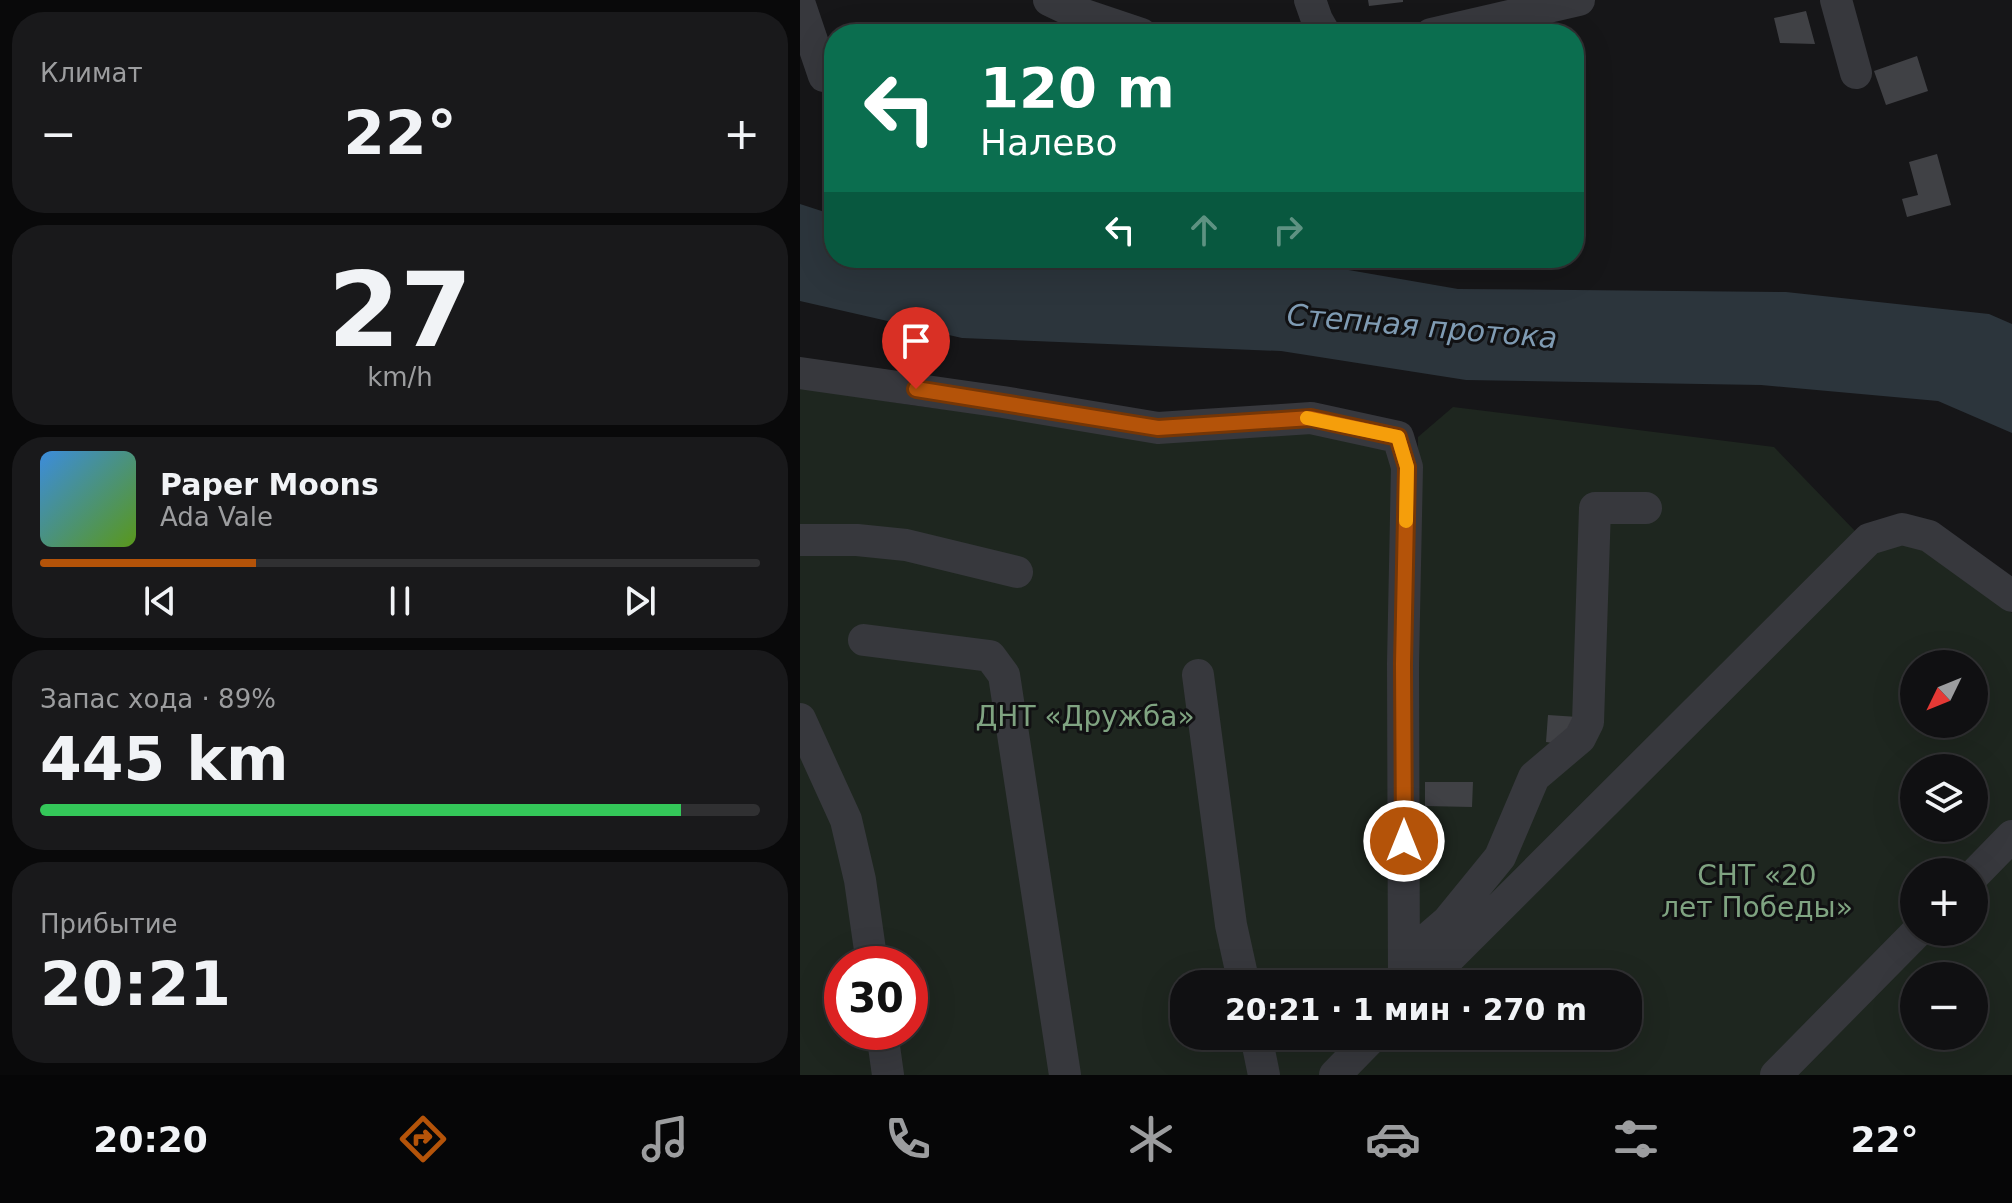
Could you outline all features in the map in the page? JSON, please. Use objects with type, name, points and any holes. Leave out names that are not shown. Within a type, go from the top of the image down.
[{"type":"street","points":[[1049,0],[1111,24]]},
{"type":"street","points":[[1310,0],[1319,24]]},
{"type":"street","points":[[1836,0],[1856,73]]},
{"type":"street","points":[[1473,24],[1569,1]]},
{"type":"street","points":[[800,5],[824,76]]},
{"type":"street","points":[[800,373],[1158,428],[1311,418],[1398,437],[1407,467],[1403,664],[1411,970]]},
{"type":"street","points":[[1415,970],[1447,922],[1500,857],[1534,777],[1580,738],[1588,722],[1595,508],[1646,508]]},
{"type":"street","points":[[1417,970],[1869,539],[1902,529],[1929,536],[2012,596]]},
{"type":"street","points":[[800,540],[857,540],[906,545],[1017,572]]},
{"type":"street","points":[[864,640],[990,656],[1004,675],[1065,1075]]},
{"type":"street","points":[[1198,675],[1231,925],[1241,970]]},
{"type":"street","points":[[800,719],[846,820],[860,880],[869,946]]},
{"type":"street","points":[[1988,861],[2012,836]]},
{"type":"street","points":[[1776,1075],[1903,946]]},
{"type":"street","points":[[885,1050],[888,1075]]},
{"type":"street","points":[[1259,1050],[1264,1075]]},
{"type":"street","points":[[1335,1075],[1359,1050]]},
{"type":"green space","name":"ДНТ «Дружба»","points":[[800,387],[911,405],[1169,438],[1297,429],[1418,452],[1418,437],[1453,407],[1774,447],[1855,531],[1423,970],[1170,970],[1170,1050],[1343,1050],[1319,1075],[800,1075]]},
{"type":"green space","name":"СНТ «20 лет Победы»","points":[[1917,538],[2012,613],[2012,1075],[1352,1075],[1377,1050],[1642,1050],[1642,970],[1457,970],[1883,543]]},
{"type":"water","name":"Степная протока","points":[[800,204],[824,212],[824,268],[1337,268],[1458,289],[1786,292],[1989,314],[2012,324],[2012,433],[1938,401],[1761,385],[1466,380],[1281,351],[962,338],[800,301]]},
{"type":"building","points":[[1368,0],[1403,0],[1403,2],[1369,6]]},
{"type":"building","points":[[1806,11],[1815,44],[1780,43],[1774,18]]},
{"type":"building","points":[[1917,56],[1928,91],[1886,105],[1874,71]]},
{"type":"building","points":[[1937,154],[1951,205],[1907,217],[1902,199],[1918,195],[1909,162]]},
{"type":"building","points":[[1548,715],[1578,717],[1560,744],[1546,742]]},
{"type":"building","points":[[1425,782],[1473,782],[1472,807],[1425,806]]},
{"type":"slow traffic","points":[[1307,418],[1398,437],[1407,467],[1406,521]]},
{"type":"route","points":[[916,389],[1158,428],[1311,418],[1398,437],[1407,467],[1403,664],[1404,841]]}]
